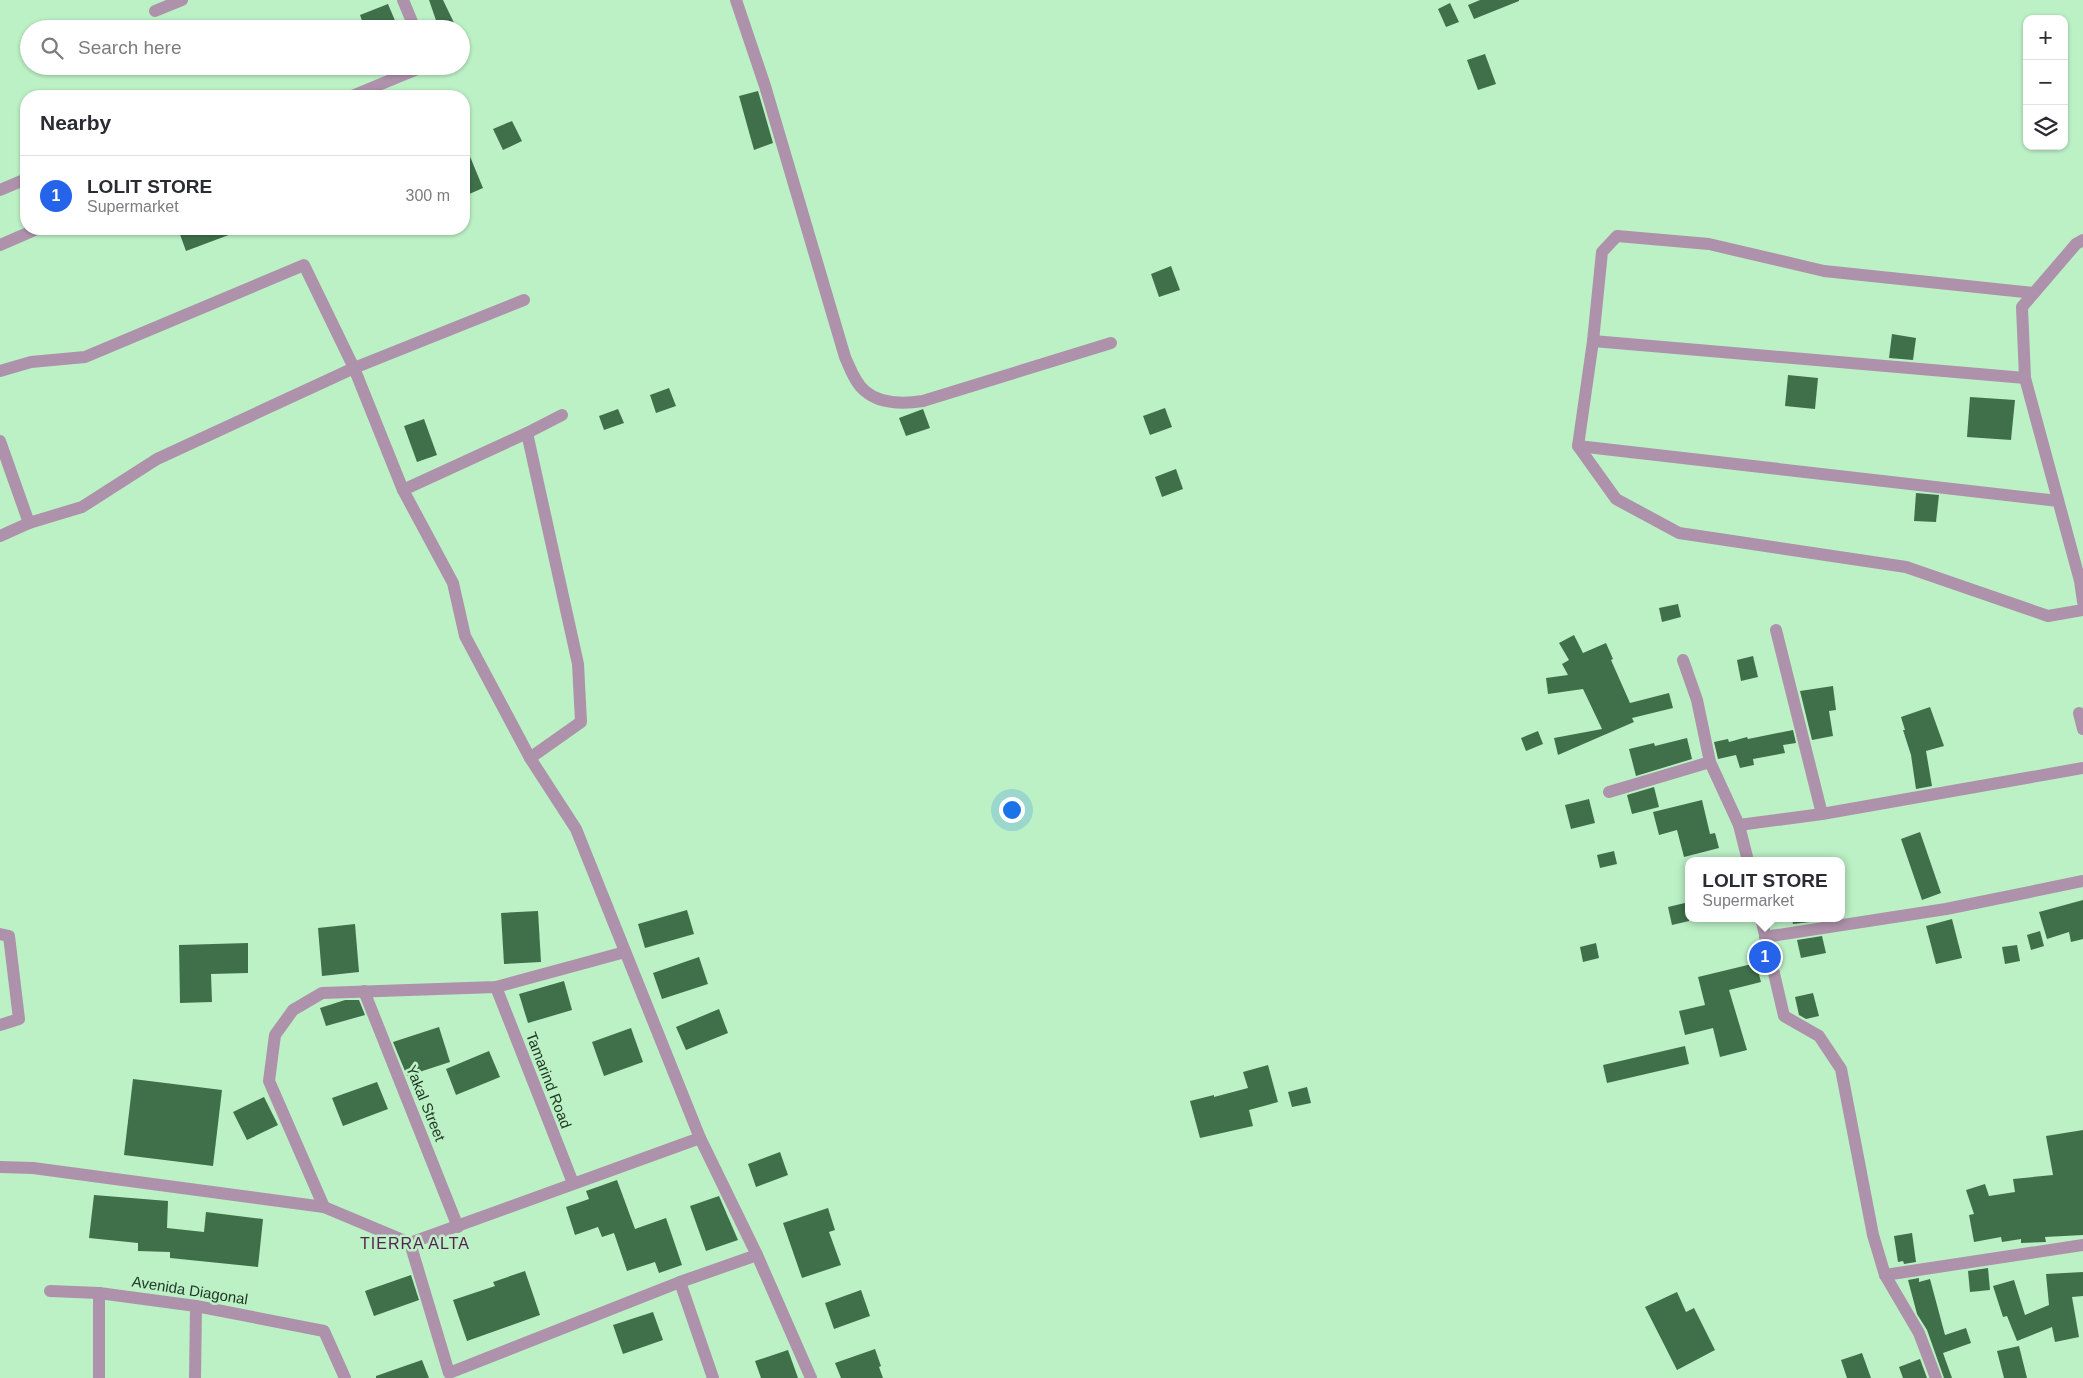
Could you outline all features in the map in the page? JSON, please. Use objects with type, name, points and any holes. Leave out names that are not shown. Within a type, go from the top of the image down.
[{"type":"street","points":[[155,11],[182,0]]},
{"type":"street","points":[[403,0],[411,20]]},
{"type":"street","points":[[736,0],[765,86],[845,357],[856,379],[865,391],[877,398],[891,402],[907,403],[922,401],[1111,343]]},
{"type":"street","points":[[367,90],[403,75]]},
{"type":"street","points":[[0,190],[20,182]]},
{"type":"street","points":[[0,245],[23,235]]},
{"type":"street","points":[[2034,293],[1824,271],[1709,244],[1618,236],[1602,252],[1593,340],[1578,446],[1616,499],[1679,533],[1906,567],[2048,616],[2083,610]]},
{"type":"street","points":[[2083,240],[2076,244],[2022,307],[2025,378],[2080,581],[2083,602]]},
{"type":"street","points":[[0,371],[31,362],[85,357],[304,265],[354,368],[403,490],[452,583],[465,636],[530,758],[576,829],[700,1138],[757,1255],[811,1378]]},
{"type":"street","points":[[0,536],[29,523],[82,507],[157,459],[354,368],[524,300]]},
{"type":"street","points":[[1593,340],[2025,378]]},
{"type":"street","points":[[403,490],[562,415]]},
{"type":"street","points":[[527,433],[578,664],[580,722],[530,758]]},
{"type":"street","points":[[0,441],[29,523]]},
{"type":"street","points":[[1578,446],[2058,501]]},
{"type":"street","points":[[1776,630],[1822,814]]},
{"type":"street","points":[[1683,660],[1697,700],[1710,762],[1739,825],[1747,857]]},
{"type":"street","points":[[2079,713],[2083,730]]},
{"type":"street","points":[[1609,792],[1710,762]]},
{"type":"street","points":[[1739,825],[1822,814],[2083,768]]},
{"type":"street","points":[[1765,937],[1946,909],[2083,881]]},
{"type":"street","points":[[1762,922],[1784,1016],[1819,1036],[1841,1069],[1872,1235],[1886,1275],[1919,1333],[1936,1378]]},
{"type":"street","points":[[0,934],[9,936],[19,1018],[0,1025]]},
{"type":"street","points":[[324,1207],[270,1081],[275,1035],[293,1010],[322,993],[496,987],[625,952]]},
{"type":"street","name":"Tamarind Road","points":[[496,987],[573,1184]]},
{"type":"street","name":"Yakal Street","points":[[364,991],[458,1227]]},
{"type":"street","points":[[0,1167],[33,1168],[324,1207],[410,1243],[700,1138]]},
{"type":"street","points":[[410,1243],[449,1373],[680,1282],[757,1255]]},
{"type":"street","points":[[1886,1275],[2083,1245]]},
{"type":"street","points":[[680,1282],[713,1378]]},
{"type":"street","name":"Avenida Diagonal","points":[[50,1290],[99,1293],[196,1306],[324,1331],[345,1378]]},
{"type":"street","points":[[99,1293],[99,1378]]},
{"type":"street","points":[[195,1378],[196,1306]]},
{"type":"building","points":[[429,0],[443,0],[453,20],[436,20]]},
{"type":"building","points":[[1480,0],[1519,1],[1474,19],[1468,5]]},
{"type":"building","points":[[1450,3],[1459,22],[1446,27],[1438,9]]},
{"type":"building","points":[[388,4],[395,20],[362,20],[360,15]]},
{"type":"building","points":[[1485,54],[1496,84],[1478,90],[1467,60]]},
{"type":"building","points":[[758,91],[773,143],[754,150],[739,96]]},
{"type":"building","points":[[512,121],[522,141],[503,150],[493,129]]},
{"type":"building","points":[[470,157],[483,188],[470,194]]},
{"type":"building","points":[[180,235],[229,235],[186,251]]},
{"type":"building","points":[[1171,266],[1180,290],[1159,297],[1151,274]]},
{"type":"building","points":[[1892,334],[1916,338],[1913,360],[1889,358]]},
{"type":"building","points":[[1788,375],[1818,378],[1815,409],[1785,406]]},
{"type":"building","points":[[669,388],[676,406],[656,413],[650,395]]},
{"type":"building","points":[[1970,397],[2015,400],[2011,440],[1967,437]]},
{"type":"building","points":[[1165,408],[1172,427],[1150,435],[1143,416]]},
{"type":"building","points":[[618,409],[624,423],[604,430],[599,416]]},
{"type":"building","points":[[923,409],[930,428],[906,436],[899,418]]},
{"type":"building","points":[[424,419],[437,455],[417,462],[404,426]]},
{"type":"building","points":[[1176,469],[1183,489],[1162,497],[1155,477]]},
{"type":"building","points":[[1916,493],[1939,495],[1936,522],[1914,521]]},
{"type":"building","points":[[1678,604],[1681,617],[1662,622],[1659,608]]},
{"type":"building","points":[[1574,635],[1583,653],[1606,643],[1613,659],[1611,660],[1630,703],[1669,693],[1673,708],[1632,718],[1634,722],[1558,755],[1554,738],[1602,729],[1583,689],[1548,694],[1546,678],[1568,675],[1562,664],[1569,660],[1559,643]]},
{"type":"building","points":[[1753,656],[1758,677],[1741,681],[1737,660]]},
{"type":"building","points":[[1833,686],[1836,710],[1829,711],[1833,736],[1812,740],[1800,691]]},
{"type":"building","points":[[1930,707],[1944,746],[1926,751],[1932,786],[1916,789],[1911,755],[1901,717]]},
{"type":"building","points":[[1793,730],[1796,743],[1783,745],[1785,753],[1753,759],[1754,765],[1740,768],[1736,755],[1718,759],[1714,742],[1728,739],[1729,742],[1747,737],[1748,739]]},
{"type":"building","points":[[1538,731],[1543,744],[1526,751],[1521,738]]},
{"type":"building","points":[[1687,738],[1692,759],[1636,776],[1629,749],[1654,743],[1655,746]]},
{"type":"building","points":[[1654,787],[1659,807],[1632,814],[1627,795]]},
{"type":"building","points":[[1589,799],[1595,823],[1571,829],[1565,805]]},
{"type":"building","points":[[1702,800],[1710,834],[1715,833],[1719,848],[1684,857],[1677,830],[1659,835],[1653,812]]},
{"type":"building","points":[[1920,832],[1941,893],[1922,900],[1901,839]]},
{"type":"building","points":[[1614,851],[1617,864],[1600,868],[1597,855]]},
{"type":"building","points":[[2083,900],[2083,939],[2071,942],[2069,932],[2047,939],[2039,912]]},
{"type":"building","points":[[1685,903],[1685,922],[1672,925],[1668,907]]},
{"type":"building","points":[[687,910],[694,934],[645,948],[638,924]]},
{"type":"building","points":[[538,911],[541,962],[504,964],[501,913]]},
{"type":"building","points":[[1952,919],[1962,958],[1936,964],[1926,926]]},
{"type":"building","points":[[1793,922],[1810,922],[1793,924]]},
{"type":"building","points":[[355,924],[359,972],[322,976],[318,928]]},
{"type":"building","points":[[2040,931],[2044,946],[2031,950],[2027,935]]},
{"type":"building","points":[[1822,936],[1826,953],[1801,958],[1797,940]]},
{"type":"building","points":[[248,943],[248,973],[211,974],[212,1002],[180,1003],[179,945]]},
{"type":"building","points":[[1596,943],[1599,958],[1583,962],[1580,947]]},
{"type":"building","points":[[2017,945],[2020,961],[2005,964],[2002,947]]},
{"type":"building","points":[[699,957],[708,984],[662,999],[653,973]]},
{"type":"building","points":[[1756,963],[1761,982],[1729,990],[1747,1050],[1720,1057],[1713,1028],[1685,1035],[1679,1011],[1705,1005],[1698,977]]},
{"type":"building","points":[[564,981],[572,1010],[528,1023],[519,994]]},
{"type":"building","points":[[1813,993],[1819,1016],[1806,1019],[1799,1015],[1795,997]]},
{"type":"building","points":[[345,1000],[359,1000],[365,1015],[326,1026],[320,1008]]},
{"type":"building","points":[[719,1009],[728,1033],[686,1050],[676,1027]]},
{"type":"building","points":[[439,1027],[450,1062],[407,1076],[393,1042]]},
{"type":"building","points":[[631,1028],[643,1062],[604,1076],[592,1042]]},
{"type":"building","points":[[1685,1046],[1689,1064],[1607,1083],[1603,1065]]},
{"type":"building","points":[[489,1051],[500,1077],[456,1095],[446,1069]]},
{"type":"building","points":[[1268,1065],[1278,1102],[1249,1110],[1253,1126],[1200,1138],[1190,1101],[1248,1088],[1243,1072]]},
{"type":"building","points":[[133,1079],[222,1090],[213,1166],[124,1155]]},
{"type":"building","points":[[377,1082],[388,1109],[343,1126],[332,1098]]},
{"type":"building","points":[[1307,1087],[1311,1103],[1292,1107],[1288,1092]]},
{"type":"building","points":[[264,1097],[278,1125],[247,1140],[233,1112]]},
{"type":"building","points":[[2083,1130],[2083,1235],[2045,1237],[2046,1242],[2021,1243],[2021,1239],[2002,1242],[2001,1237],[1974,1242],[1969,1215],[1974,1214],[1966,1190],[1985,1184],[1989,1196],[2015,1192],[2013,1179],[2053,1175],[2046,1136]]},
{"type":"building","points":[[780,1152],[788,1175],[756,1187],[748,1164]]},
{"type":"building","points":[[617,1180],[635,1229],[666,1218],[682,1265],[659,1273],[655,1262],[627,1271],[614,1233],[602,1237],[598,1227],[575,1235],[566,1207],[589,1199],[586,1191]]},
{"type":"building","points":[[94,1195],[168,1201],[167,1228],[204,1232],[206,1212],[263,1219],[258,1267],[170,1258],[170,1252],[138,1251],[138,1243],[89,1238]]},
{"type":"building","points":[[719,1196],[738,1240],[706,1251],[690,1206]]},
{"type":"building","points":[[828,1208],[835,1230],[829,1232],[841,1265],[802,1278],[783,1223]]},
{"type":"building","points":[[1912,1233],[1916,1262],[1904,1264],[1903,1261],[1898,1262],[1894,1236]]},
{"type":"building","points":[[1988,1268],[1990,1290],[1970,1292],[1968,1271]]},
{"type":"building","points":[[525,1271],[540,1315],[467,1341],[453,1300],[495,1286],[493,1282]]},
{"type":"building","points":[[2083,1272],[2083,1296],[2072,1297],[2079,1337],[2055,1342],[2052,1327],[2017,1341],[2007,1316],[2003,1317],[1993,1286],[2014,1280],[2025,1315],[2049,1305],[2046,1274]]},
{"type":"building","points":[[411,1275],[419,1300],[374,1316],[365,1291]]},
{"type":"building","points":[[1919,1278],[1919,1282],[1930,1279],[1945,1335],[1966,1328],[1971,1343],[1943,1353],[1952,1378],[1944,1378],[1927,1330],[1917,1314],[1908,1280]]},
{"type":"building","points":[[861,1290],[870,1316],[834,1329],[825,1303]]},
{"type":"building","points":[[1677,1292],[1686,1312],[1694,1308],[1715,1350],[1677,1370],[1645,1307]]},
{"type":"building","points":[[653,1312],[663,1340],[623,1354],[613,1325]]},
{"type":"building","points":[[2019,1346],[2027,1378],[2004,1378],[1997,1351]]},
{"type":"building","points":[[875,1349],[883,1378],[841,1378],[835,1363]]},
{"type":"building","points":[[788,1350],[798,1378],[761,1378],[755,1361]]},
{"type":"building","points":[[1862,1353],[1871,1378],[1847,1378],[1841,1360]]},
{"type":"building","points":[[1920,1359],[1927,1378],[1903,1378],[1899,1367]]},
{"type":"building","points":[[422,1360],[429,1378],[376,1378],[376,1376]]},
{"type":"place","name":"LOLIT STORE","points":[[1765,957]]},
{"type":"district","name":"TIERRA ALTA","points":[[415,1243]]}]
